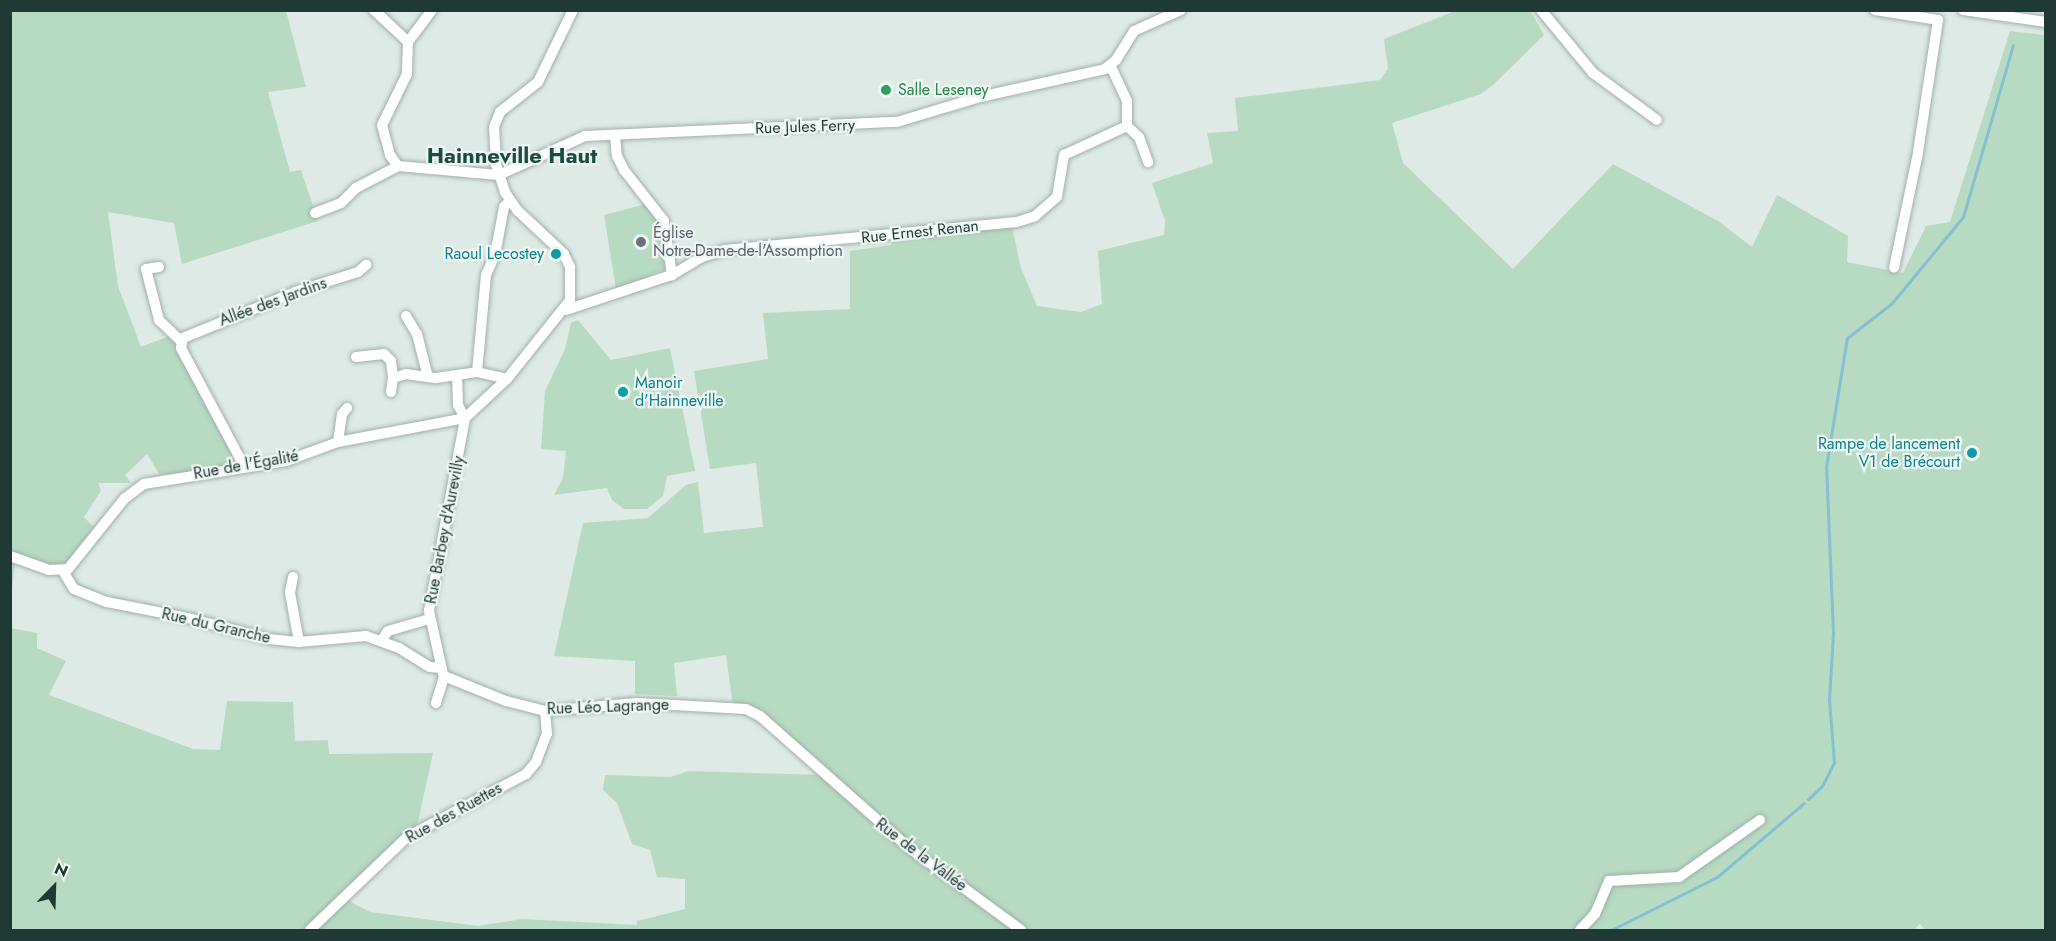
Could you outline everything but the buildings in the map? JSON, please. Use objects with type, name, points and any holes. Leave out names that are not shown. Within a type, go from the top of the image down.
[{"type":"street","points":[[374,10],[408,42]]},
{"type":"street","points":[[398,166],[390,155],[382,124],[407,74],[408,42],[432,10]]},
{"type":"street","points":[[457,375],[458,405],[465,418],[507,379],[566,310],[571,286],[564,254],[510,200],[499,175],[494,145],[497,116],[538,82],[573,10]]},
{"type":"street","points":[[1148,162],[1139,137],[1127,126],[1127,101],[1111,66],[1134,31],[1181,10]]},
{"type":"street","points":[[1541,10],[1593,73],[1657,120]]},
{"type":"street","points":[[1875,10],[1938,20],[1918,153],[1894,268]]},
{"type":"street","points":[[1963,10],[2046,22]]},
{"type":"street","name":"Rue Jules Ferry","points":[[499,175],[579,137],[892,123],[1111,66]]},
{"type":"street","name":"Rue Ernest Renan","points":[[566,310],[672,275],[702,257],[750,246],[1017,222],[1041,213],[1053,203],[1059,192],[1064,155],[1127,126]]},
{"type":"street","points":[[615,135],[617,156],[624,170],[662,217],[672,275]]},
{"type":"street","points":[[315,213],[341,203],[356,188],[398,166],[499,175]]},
{"type":"street","points":[[477,372],[486,275],[504,207],[510,200]]},
{"type":"street","name":"Allée des Jardins","points":[[181,341],[203,328],[294,291],[358,272],[366,265]]},
{"type":"street","points":[[159,267],[146,269],[159,320],[181,341],[181,348],[244,466]]},
{"type":"street","points":[[406,316],[417,334],[428,377]]},
{"type":"street","points":[[356,357],[384,354],[391,361],[393,378],[391,392]]},
{"type":"street","points":[[393,378],[410,374],[428,377],[477,372],[507,379]]},
{"type":"street","points":[[338,442],[342,414],[347,408]]},
{"type":"street","name":"Rue de l'Égalité","points":[[63,571],[140,486],[244,466],[286,461],[338,442],[465,418]]},
{"type":"street","name":"Rue Barbey d'Aurevilly","points":[[443,672],[429,620],[465,418]]},
{"type":"street","points":[[10,556],[49,570],[63,571]]},
{"type":"street","name":"Rue du Granche","points":[[63,571],[69,585],[96,599],[269,639],[299,642],[363,636],[381,640],[443,672]]},
{"type":"street","points":[[293,577],[290,592],[299,642]]},
{"type":"street","points":[[381,640],[388,631],[429,620]]},
{"type":"street","points":[[436,703],[443,672]]},
{"type":"street","name":"Rue Léo Lagrange","points":[[443,672],[506,701],[545,711],[637,703],[733,706],[760,716],[825,775]]},
{"type":"street","name":"Rue des Ruettes","points":[[310,930],[407,837],[526,774],[536,762],[547,734],[545,711]]},
{"type":"street","name":"Rue de la Vallée","points":[[825,775],[909,848],[1021,930]]},
{"type":"street","points":[[1580,930],[1595,914],[1609,881],[1679,877],[1760,820]]},
{"type":"green space","points":[[1530,10],[1544,35],[1493,85],[1481,94],[1392,123],[1403,163],[1513,269],[1613,164],[1718,221],[1752,247],[1777,195],[1848,236],[1847,262],[1903,273],[1926,226],[1950,222],[2010,31],[2045,35],[2045,930],[1925,930],[1920,924],[1914,930],[11,930],[11,628],[37,633],[37,648],[66,661],[49,695],[193,749],[220,750],[227,701],[293,702],[295,741],[328,740],[329,754],[433,753],[416,831],[343,898],[370,912],[478,926],[522,919],[637,925],[637,921],[685,909],[685,879],[657,877],[650,850],[632,844],[617,803],[603,790],[605,775],[671,777],[688,771],[823,775],[760,716],[733,706],[726,655],[674,663],[677,696],[635,694],[635,661],[554,656],[583,523],[648,518],[686,485],[698,482],[704,533],[763,527],[756,463],[710,469],[694,371],[768,359],[763,313],[850,309],[850,251],[891,245],[893,238],[1012,227],[1021,268],[1037,306],[1081,312],[1102,304],[1098,251],[1164,235],[1165,221],[1152,183],[1213,163],[1207,133],[1238,131],[1235,98],[1380,80],[1388,69],[1384,39],[1455,11]]},
{"type":"green space","points":[[11,11],[286,11],[306,87],[268,92],[290,172],[301,170],[318,221],[182,264],[174,223],[108,212],[118,286],[141,347],[172,335],[244,466],[160,475],[147,454],[125,475],[131,483],[98,483],[101,491],[84,517],[98,531],[68,569],[16,559],[11,594]]},
{"type":"green space","points":[[650,203],[661,220],[668,257],[665,269],[616,289],[604,215]]},
{"type":"green space","points":[[578,320],[611,360],[670,348],[695,471],[667,476],[663,496],[647,509],[624,509],[612,500],[607,488],[554,495],[563,478],[566,451],[541,449],[545,391],[565,349],[571,323]]},
{"type":"waterway","points":[[1808,799],[1822,786],[1834,762],[1829,700],[1833,632],[1826,467],[1847,338],[1892,303],[1963,217],[2013,45]]},
{"type":"waterway","points":[[1611,930],[1717,877],[1804,803]]},
{"type":"place","name":"Salle Leseney","points":[[886,90]]},
{"type":"place","name":"Église Notre-Dame-de-l'Assomption","points":[[641,242]]},
{"type":"place","name":"Raoul Lecostey","points":[[556,254]]},
{"type":"place","name":"Manoir d'Hainneville","points":[[623,392]]},
{"type":"place","name":"Rampe de lancement V1 de Brécourt","points":[[1972,453]]},
{"type":"district","name":"Hainneville Haut","points":[[512,156]]}]
